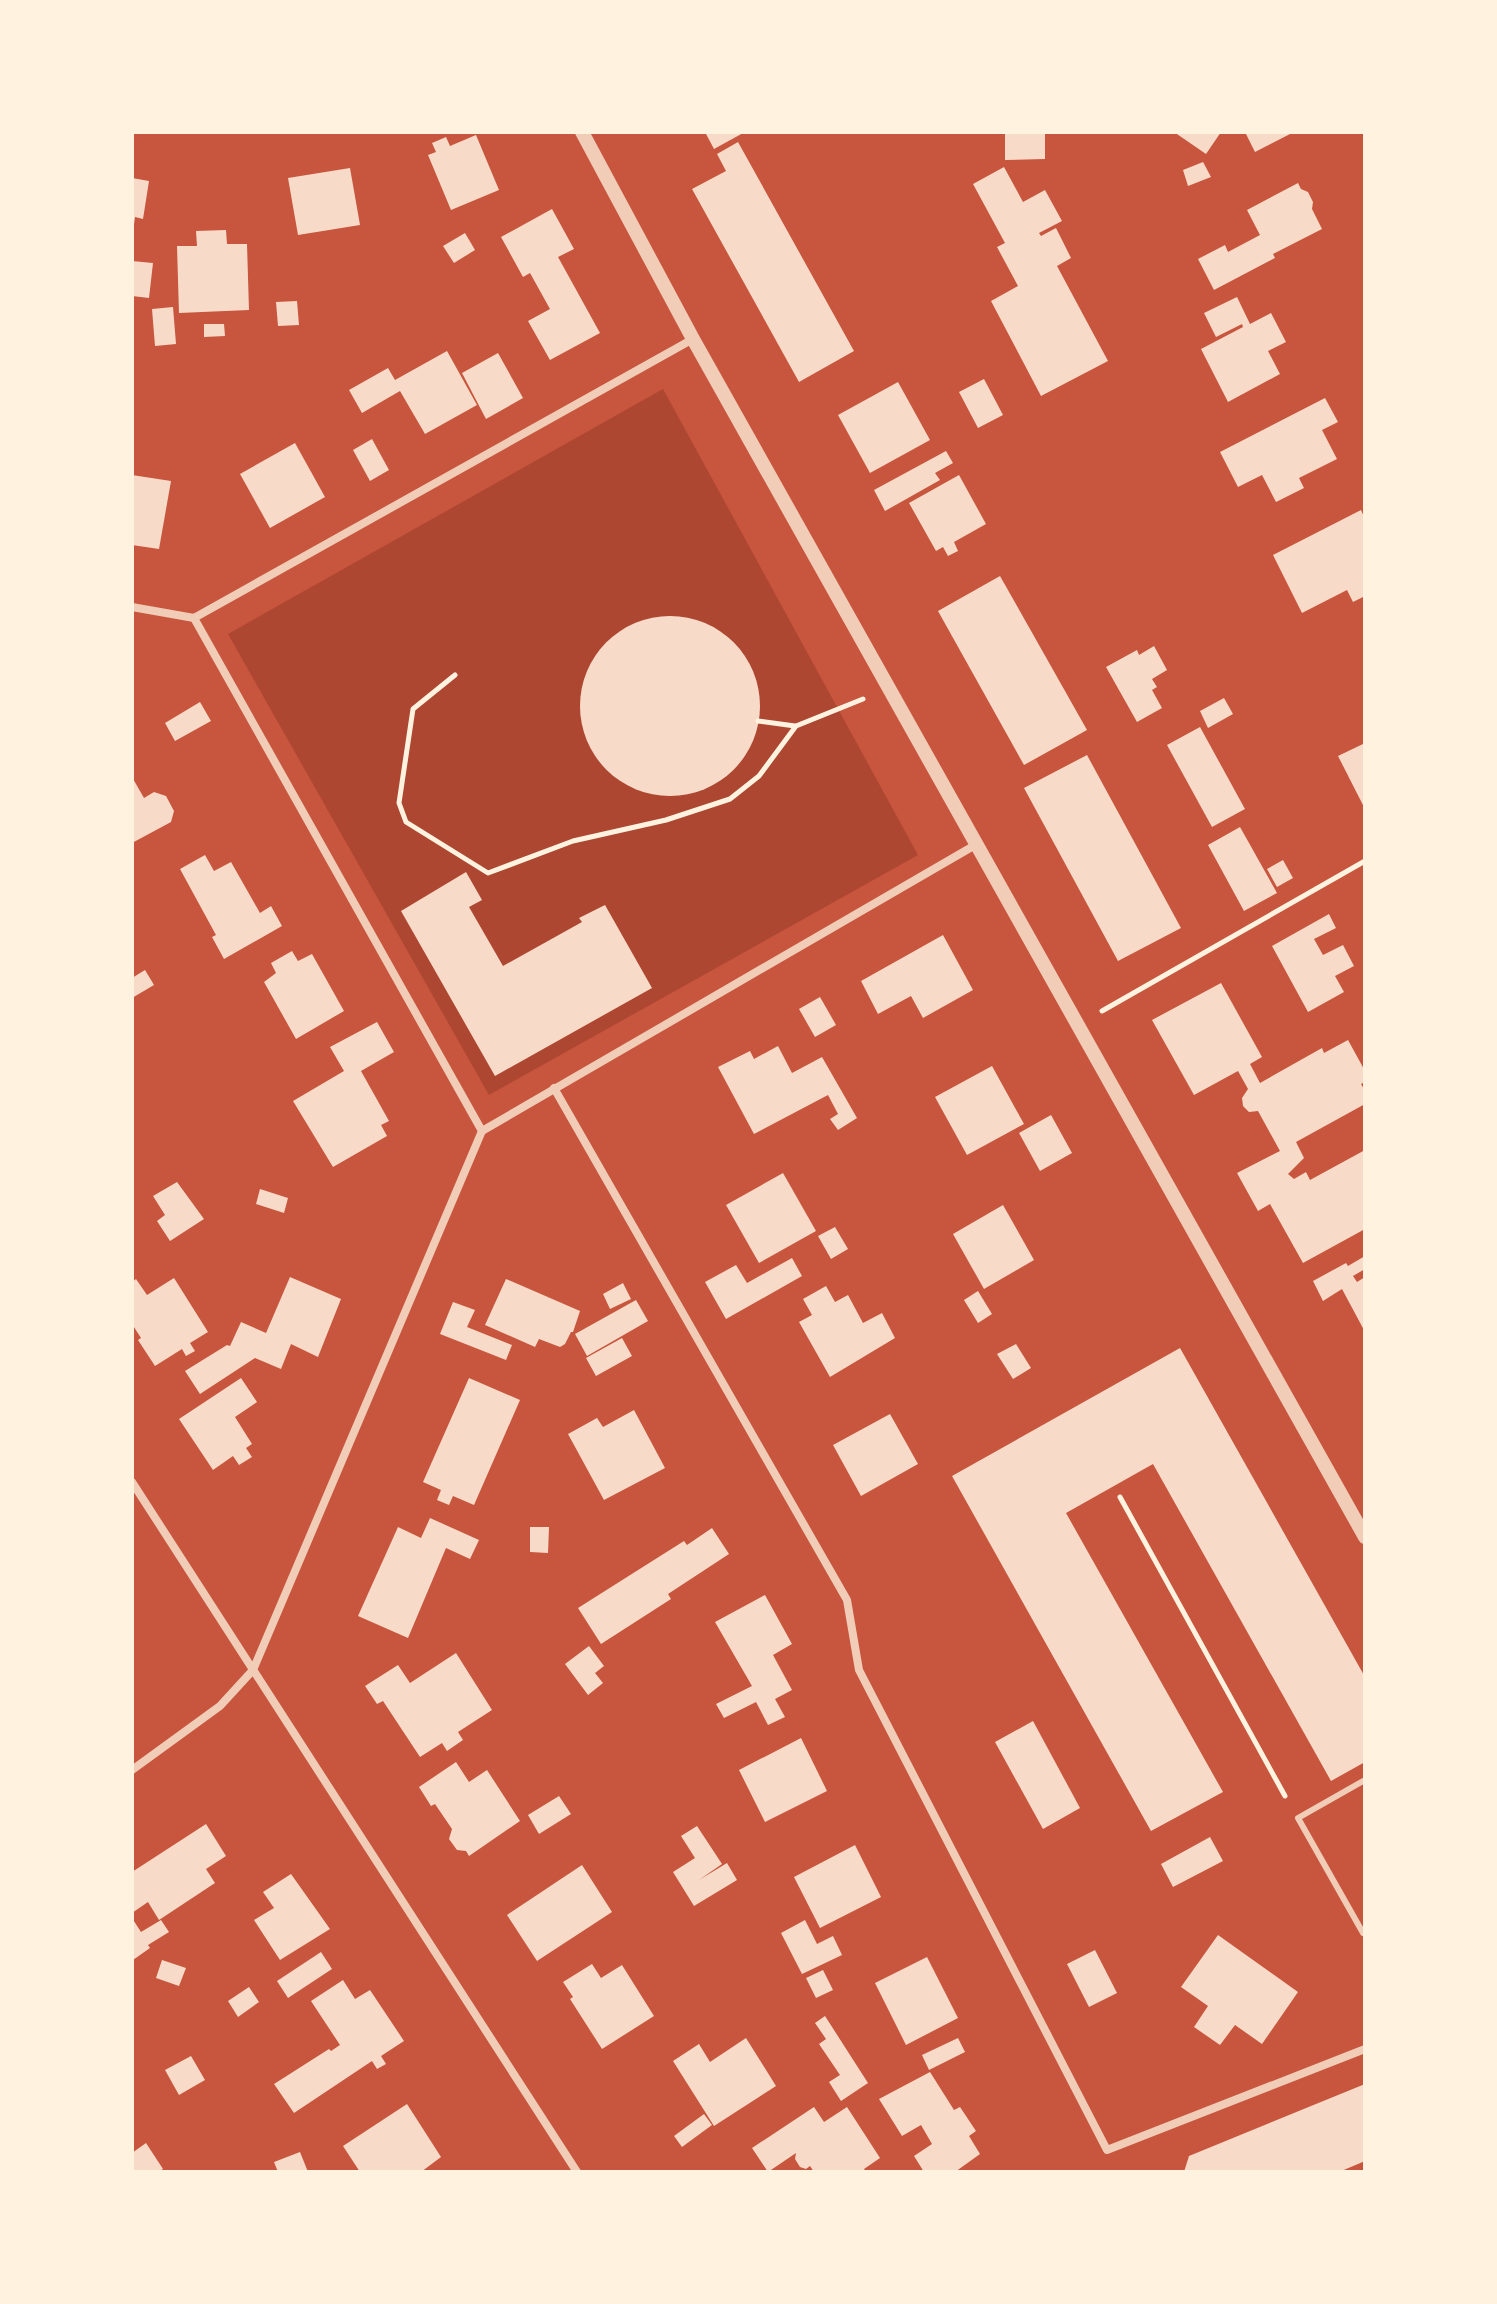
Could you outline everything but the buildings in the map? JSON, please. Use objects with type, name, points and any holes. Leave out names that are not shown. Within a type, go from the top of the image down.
[{"type":"street","points":[[582,132],[693,339],[1365,1537]]},
{"type":"street","points":[[132,607],[194,618],[693,339]]},
{"type":"street","points":[[194,618],[482,1131]]},
{"type":"street","points":[[132,1770],[220,1706],[253,1670],[482,1131],[978,844]]},
{"type":"street","points":[[554,1088],[847,1600],[859,1670],[1107,2150],[1365,2049]]},
{"type":"street","points":[[132,1482],[577,2172]]},
{"type":"lane","points":[[1363,1933],[1298,1818],[1365,1780]]},
{"type":"path","points":[[455,675],[413,709],[399,803],[406,822],[488,873],[573,841],[666,820],[730,799],[759,776],[796,726],[889,686]]},
{"type":"path","points":[[758,721],[796,726]]},
{"type":"path","points":[[1079,1024],[1365,861]]},
{"type":"path","points":[[1120,1497],[1298,1818]]},
{"type":"shaded area","points":[[663,389],[918,855],[489,1095],[228,634]]}]
